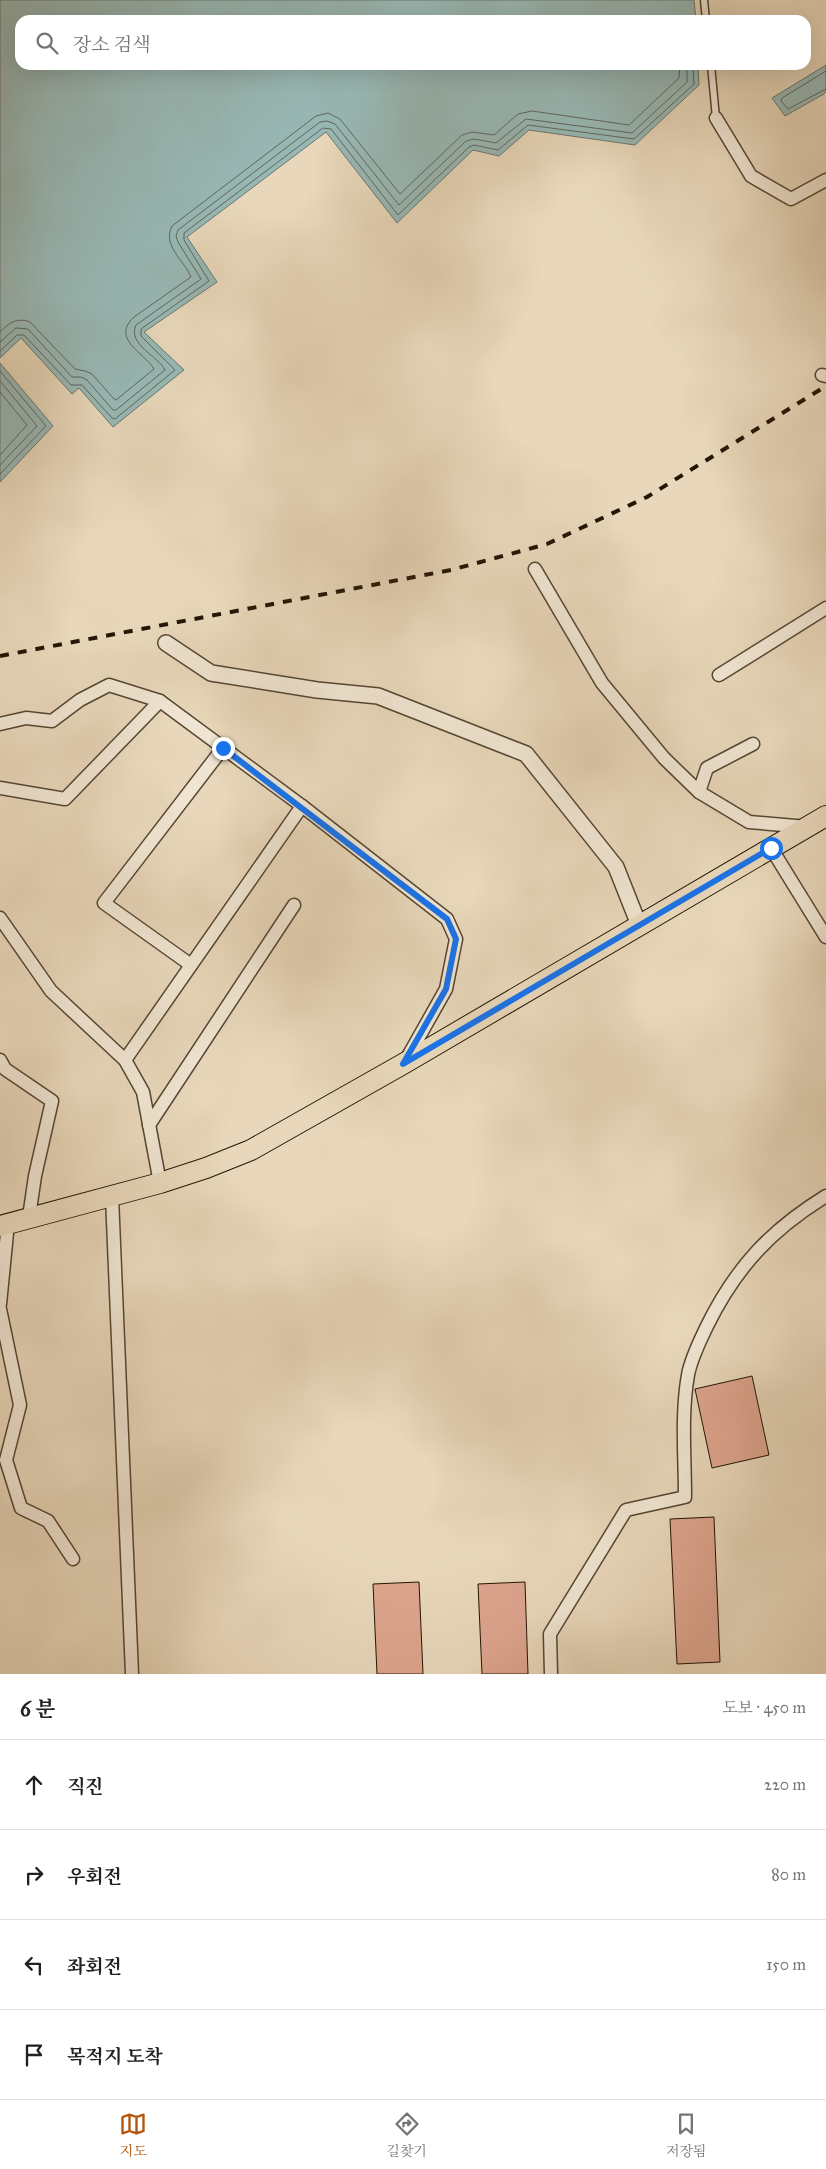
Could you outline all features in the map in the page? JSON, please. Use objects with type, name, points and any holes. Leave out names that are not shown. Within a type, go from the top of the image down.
[{"type":"main road","points":[[4,1224],[160,1183],[206,1168],[251,1150],[403,1064],[826,816]]},
{"type":"street","points":[[716,118],[751,176],[791,198],[826,180]]},
{"type":"street","points":[[534,569],[602,683],[664,758],[700,792],[749,822],[807,827]]},
{"type":"street","points":[[719,675],[826,608]]},
{"type":"street","points":[[166,643],[211,672],[317,690],[378,696],[526,754],[616,867],[639,925]]},
{"type":"street","points":[[0,724],[26,718],[52,721],[80,700],[109,685],[160,702],[302,806],[447,919],[456,939],[446,989],[403,1064]]},
{"type":"street","points":[[0,788],[65,799],[160,702]]},
{"type":"street","points":[[700,792],[707,768],[753,744]]},
{"type":"street","points":[[191,965],[104,903],[223,748]]},
{"type":"street","points":[[125,1060],[302,806]]},
{"type":"street","points":[[771,848],[826,937]]},
{"type":"street","points":[[149,1125],[294,905]]},
{"type":"street","points":[[0,918],[51,992],[125,1060],[143,1092],[160,1183]]},
{"type":"street","points":[[0,1060],[5,1069],[52,1101],[35,1176],[29,1217]]},
{"type":"street","points":[[551,1674],[550,1634],[626,1510],[685,1497],[685,1418],[688,1375],[699,1343],[722,1295],[751,1257],[781,1227],[826,1196]]},
{"type":"street","points":[[112,1197],[132,1674]]},
{"type":"street","points":[[0,1304],[4,1224]]},
{"type":"street","points":[[0,1309],[20,1405],[6,1460],[21,1508],[48,1521],[73,1559]]},
{"type":"lane","points":[[704,0],[706,15]]},
{"type":"lane","points":[[711,70],[716,118]]},
{"type":"water","points":[[0,0],[694,0],[696,15],[15,15],[15,70],[698,70],[699,85],[635,145],[529,130],[499,156],[473,150],[397,223],[326,132],[187,237],[217,282],[144,332],[184,370],[113,427],[79,388],[72,394],[21,338],[0,358]]},
{"type":"water","points":[[826,65],[826,91],[824,94],[785,116],[772,98]]},
{"type":"water","points":[[0,363],[53,426],[0,482]]},
{"type":"building","points":[[752,1376],[769,1455],[712,1468],[695,1389]]},
{"type":"building","points":[[714,1517],[720,1662],[677,1664],[670,1519]]},
{"type":"building","points":[[419,1582],[423,1674],[377,1674],[373,1584]]},
{"type":"building","points":[[525,1582],[528,1674],[482,1674],[478,1584]]},
{"type":"railway","points":[[0,656],[451,570],[547,544],[647,497],[826,386]]},
{"type":"route","points":[[223,748],[302,806],[447,919],[456,939],[446,989],[403,1064],[771,848]]}]
